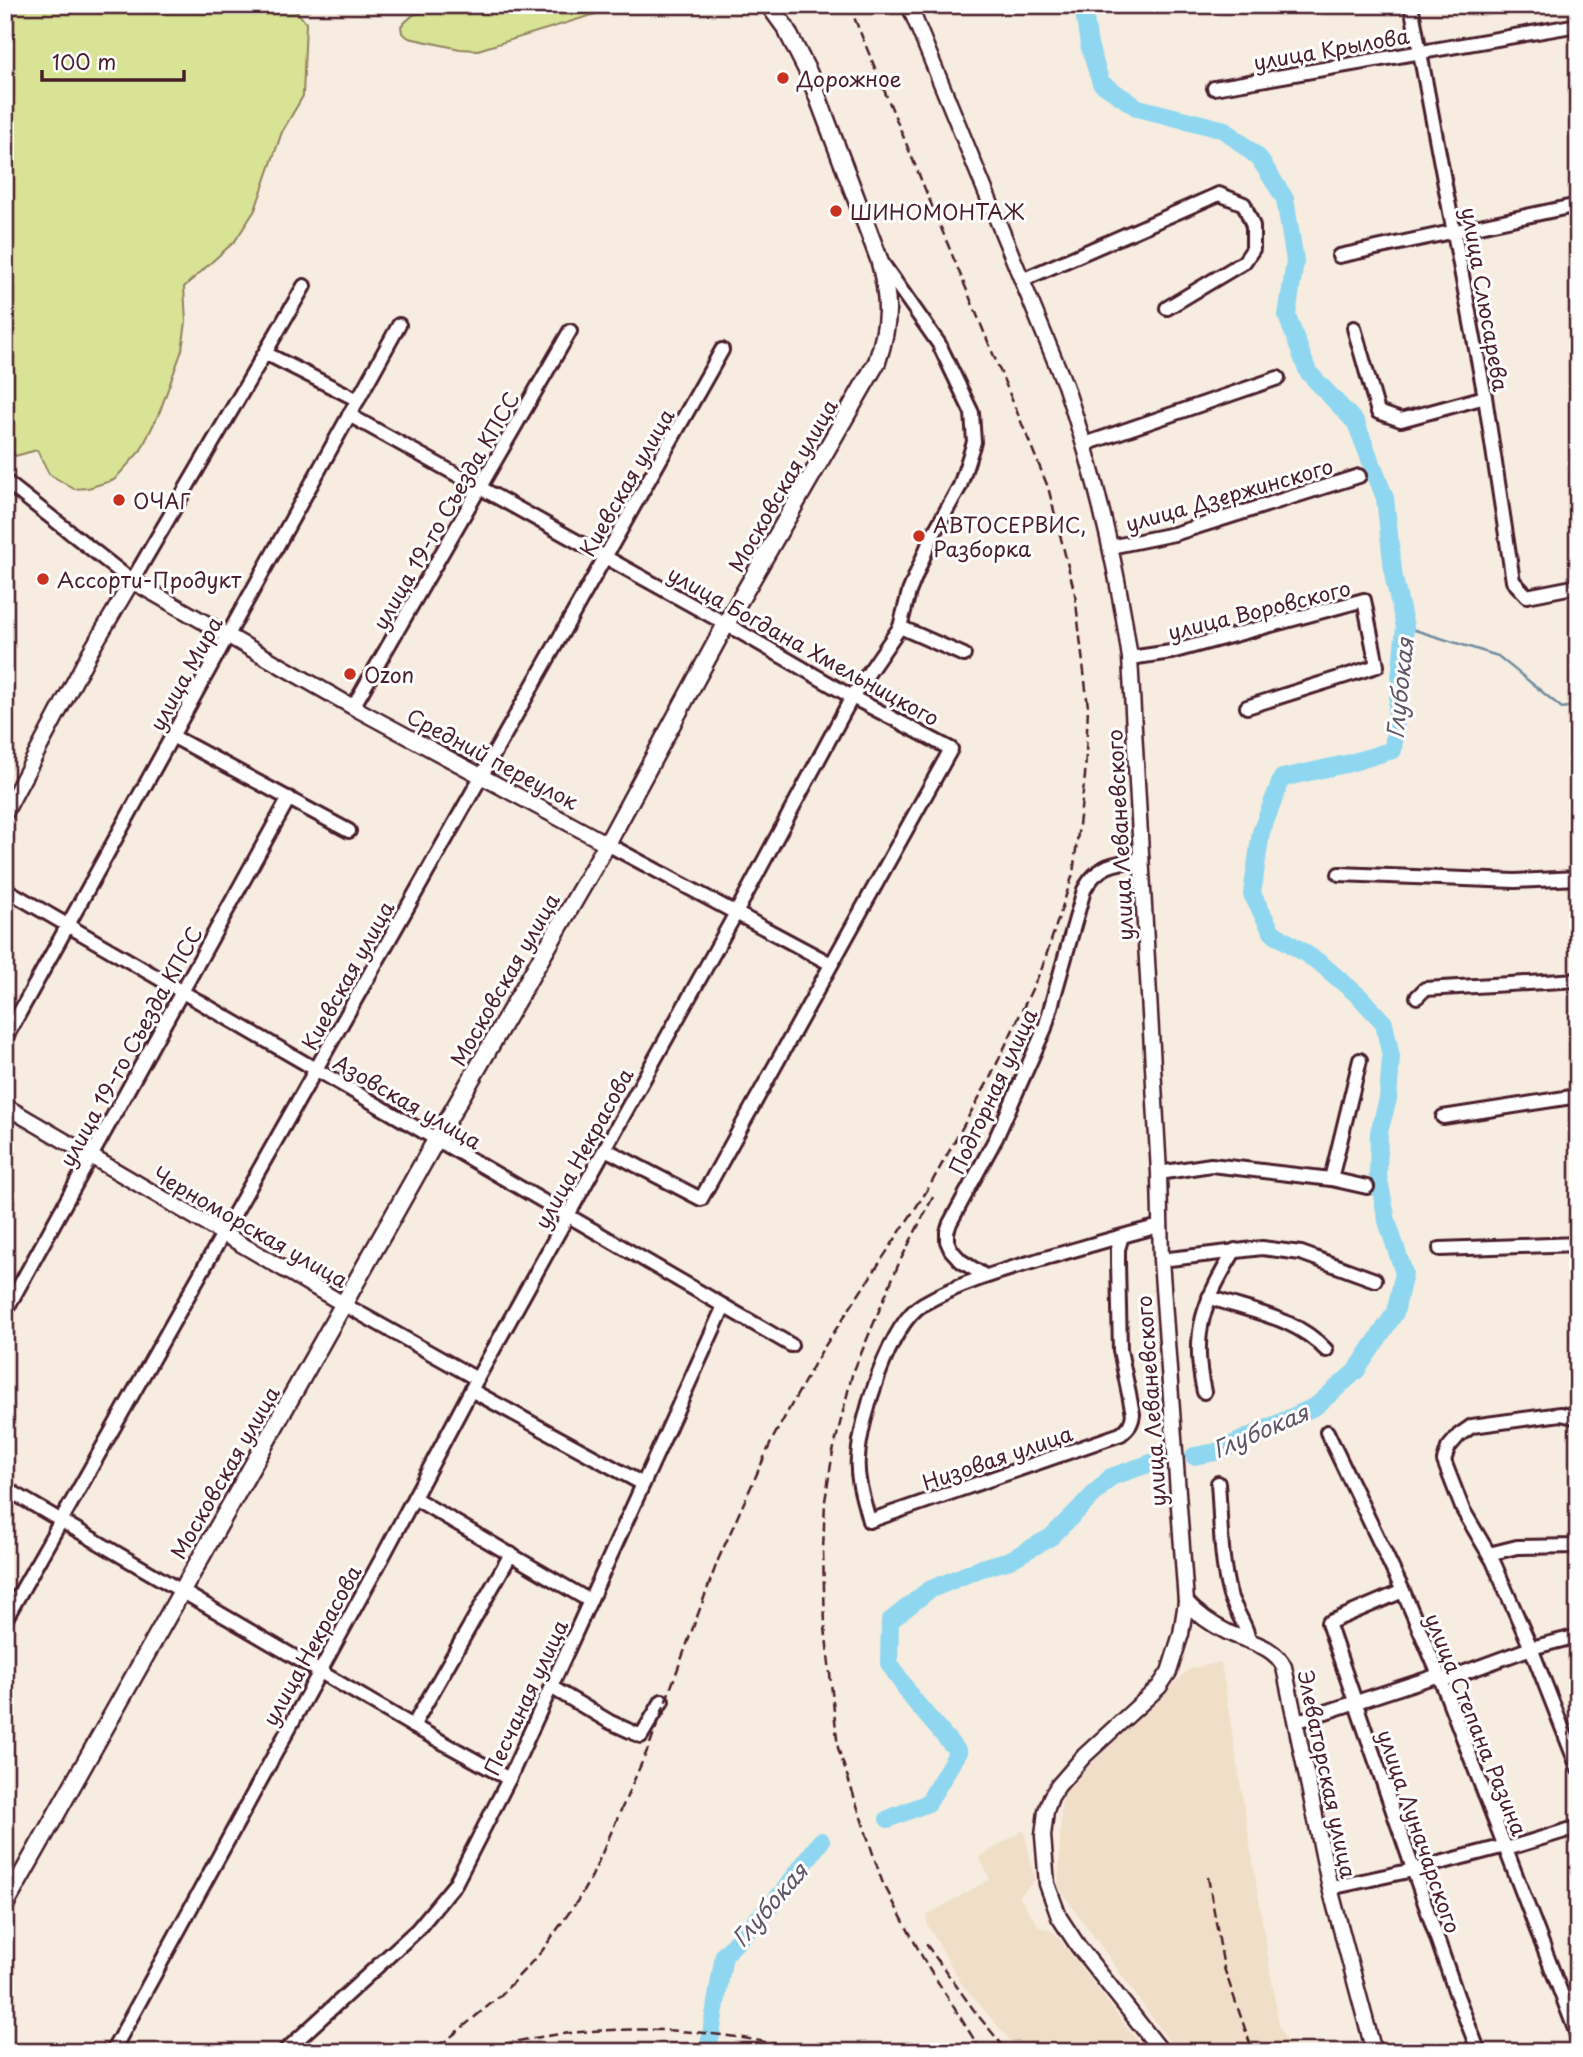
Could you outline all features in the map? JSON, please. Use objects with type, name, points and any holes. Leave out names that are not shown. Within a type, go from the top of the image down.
[{"type":"main road","name":"Московская улица","points":[[5,1905],[436,1140],[607,844],[726,624],[877,362],[887,332],[887,289],[879,259],[798,50],[769,5]]},
{"type":"street","name":"улица Слюсарева","points":[[1411,5],[1485,397],[1513,582],[1527,596],[1578,586]]},
{"type":"street","name":"улица Леваневского","points":[[911,8],[1065,385],[1085,444],[1110,547],[1130,658],[1159,1173],[1161,1260],[1186,1602],[1175,1658],[1169,1672],[1159,1687],[1084,1756],[1058,1786],[1046,1811],[1043,1836],[1047,1884],[1059,1917],[1078,1946],[1162,2052]]},
{"type":"street","name":"улица Крылова","points":[[1214,88],[1578,25]]},
{"type":"street","points":[[1021,280],[1219,194],[1244,204],[1253,226],[1253,249],[1244,262],[1167,308]]},
{"type":"street","points":[[1339,256],[1578,205]]},
{"type":"street","name":"улица Некрасова","points":[[112,2052],[852,697],[900,627],[909,592],[931,538],[960,486],[974,442],[972,413],[939,344],[879,259]]},
{"type":"street","points":[[5,813],[90,652],[304,286]]},
{"type":"street","name":"улица Мира","points":[[5,1039],[399,325]]},
{"type":"street","points":[[1354,328],[1378,412],[1401,420],[1485,397]]},
{"type":"street","name":"улица 19-го Съезда КПСС","points":[[354,707],[570,331]]},
{"type":"street","name":"Киевская улица","points":[[5,1620],[722,350]]},
{"type":"street","points":[[265,354],[358,400]]},
{"type":"street","points":[[1085,444],[1279,378]]},
{"type":"street","name":"улица Богдана Хмельницкого","points":[[349,415],[852,697],[951,748],[701,1199],[605,1149]]},
{"type":"street","name":"улица Дзержинского","points":[[1110,547],[1174,534],[1359,476]]},
{"type":"street","name":"Средний переулок","points":[[5,481],[132,581],[354,707],[831,964]]},
{"type":"street","name":"улица Воровского","points":[[1130,658],[1171,652],[1364,600],[1377,666],[1247,707]]},
{"type":"street","points":[[900,627],[964,655]]},
{"type":"street","points":[[173,736],[349,831]]},
{"type":"street","name":"улица 19-го Съезда КПСС","points":[[5,1312],[289,799]]},
{"type":"street","name":"Подгорная улица","points":[[985,1276],[961,1261],[951,1250],[947,1241],[950,1223],[996,1138],[1045,1028],[1084,890],[1090,878],[1112,863],[1142,860]]},
{"type":"street","points":[[1339,874],[1515,881],[1578,878]]},
{"type":"street","name":"Азовская улица","points":[[5,889],[791,1345]]},
{"type":"street","points":[[1417,997],[1424,989],[1578,980]]},
{"type":"street","points":[[1332,1179],[1360,1060]]},
{"type":"street","points":[[1443,1117],[1578,1096]]},
{"type":"street","name":"Черноморская улица","points":[[5,1106],[345,1305],[474,1385],[643,1484]]},
{"type":"street","points":[[1159,1173],[1211,1165],[1332,1179],[1367,1187]]},
{"type":"street","points":[[985,1276],[1160,1226]]},
{"type":"street","name":"улица Леваневского","points":[[1122,1236],[1118,1249],[1120,1350],[1131,1403],[1132,1422]]},
{"type":"street","points":[[1440,1249],[1578,1244]]},
{"type":"street","points":[[1161,1260],[1262,1248],[1301,1253],[1375,1280]]},
{"type":"street","points":[[1204,1392],[1198,1345],[1203,1311],[1235,1250]]},
{"type":"street","name":"Низовая улица","points":[[985,1276],[920,1305],[906,1322],[887,1354],[863,1417],[857,1460],[869,1521],[1121,1434],[1132,1422]]},
{"type":"street","points":[[1209,1297],[1287,1321],[1317,1340],[1326,1350]]},
{"type":"street","name":"Песчаная улица","points":[[285,2052],[417,1930],[455,1884],[509,1779],[724,1306]]},
{"type":"street","points":[[1578,1418],[1561,1414],[1472,1426],[1459,1435],[1448,1448],[1444,1461],[1463,1510],[1489,1553],[1531,1648],[1578,1768]]},
{"type":"street","name":"улица Степана Разина","points":[[1327,1432],[1403,1591],[1440,1678],[1578,2037]]},
{"type":"street","points":[[1218,1483],[1227,1587],[1233,1606],[1248,1632],[1248,1641]]},
{"type":"street","points":[[5,1489],[509,1779]]},
{"type":"street","points":[[414,1498],[590,1601]]},
{"type":"street","points":[[1489,1553],[1517,1547],[1578,1546]]},
{"type":"street","points":[[413,1726],[511,1554]]},
{"type":"street","name":"улица Луначарского","points":[[1403,1591],[1328,1623],[1479,2052]]},
{"type":"street","name":"Элеваторская улица","points":[[1186,1602],[1205,1619],[1275,1653],[1284,1667],[1330,1888],[1374,2052]]},
{"type":"street","points":[[1295,1723],[1531,1648],[1578,1636]]},
{"type":"street","points":[[551,1687],[610,1722],[641,1736],[662,1701]]},
{"type":"street","points":[[1330,1888],[1578,1828]]},
{"type":"shaded area","points":[[1221,1662],[1279,2026],[1291,2052],[1177,2052],[1058,1887],[1062,1792],[1189,1669]]},
{"type":"shaded area","points":[[1024,1830],[1035,1880],[1019,1896],[1039,1927],[1054,1932],[1146,2052],[1020,2052],[961,1983],[927,1924],[927,1915],[990,1879],[979,1857]]},
{"type":"green space","points":[[7,5],[281,5],[295,9],[306,23],[303,96],[282,132],[255,210],[235,241],[184,287],[186,322],[182,350],[160,411],[141,450],[114,480],[88,488],[74,489],[49,474],[37,450],[15,456],[5,437]]},
{"type":"green space","points":[[443,5],[615,5],[612,9],[478,50],[409,38],[402,33],[401,26],[413,15]]},
{"type":"waterway","name":"Глубокая","points":[[1083,5],[1089,45],[1101,83],[1138,108],[1225,130],[1259,158],[1285,199],[1295,261],[1287,316],[1308,372],[1356,423],[1385,498],[1394,579],[1405,627],[1393,750],[1282,778],[1261,832],[1252,894],[1272,932],[1320,963],[1360,997],[1384,1023],[1391,1057],[1388,1099],[1379,1132],[1378,1175],[1387,1221],[1404,1273],[1395,1313],[1356,1371],[1316,1406],[1216,1452],[1194,1456]]},
{"type":"waterway","points":[[1405,627],[1498,656],[1562,708],[1578,705]]},
{"type":"waterway","name":"Глубокая","points":[[888,1819],[928,1803],[958,1752],[912,1698],[889,1663],[890,1621],[929,1590],[982,1568],[1010,1560],[1051,1537],[1111,1477],[1157,1461]]},
{"type":"waterway","name":"Глубокая","points":[[708,2052],[724,1955],[783,1892],[821,1841]]},
{"type":"railway","points":[[425,2052],[447,2040],[500,1996],[542,1951],[592,1876],[650,1744],[718,1560],[773,1438],[821,1352],[928,1189],[990,1078],[1042,968],[1073,874],[1085,776],[1088,707],[1075,594],[1048,487],[849,5]]},
{"type":"railway","points":[[933,1197],[899,1263],[852,1375],[833,1452],[825,1501],[825,1627],[838,1748],[882,1881],[924,1960],[982,2052]]},
{"type":"railway","points":[[1208,1877],[1224,1968],[1253,2052]]},
{"type":"railway","points":[[926,1944],[1008,2052]]},
{"type":"railway","points":[[474,2052],[544,2036],[614,2030],[684,2031],[720,2035],[808,2052]]},
{"type":"place","name":"Дорожное","points":[[783,78]]},
{"type":"place","name":"ШИНОМОНТАЖ","points":[[836,211]]},
{"type":"place","name":"ОЧАГ","points":[[119,500]]},
{"type":"place","name":"АВТОСЕРВИС, Разборка","points":[[919,536]]},
{"type":"place","name":"Ассорти-Продукт","points":[[43,579]]},
{"type":"place","name":"Ozon","points":[[350,674]]}]
